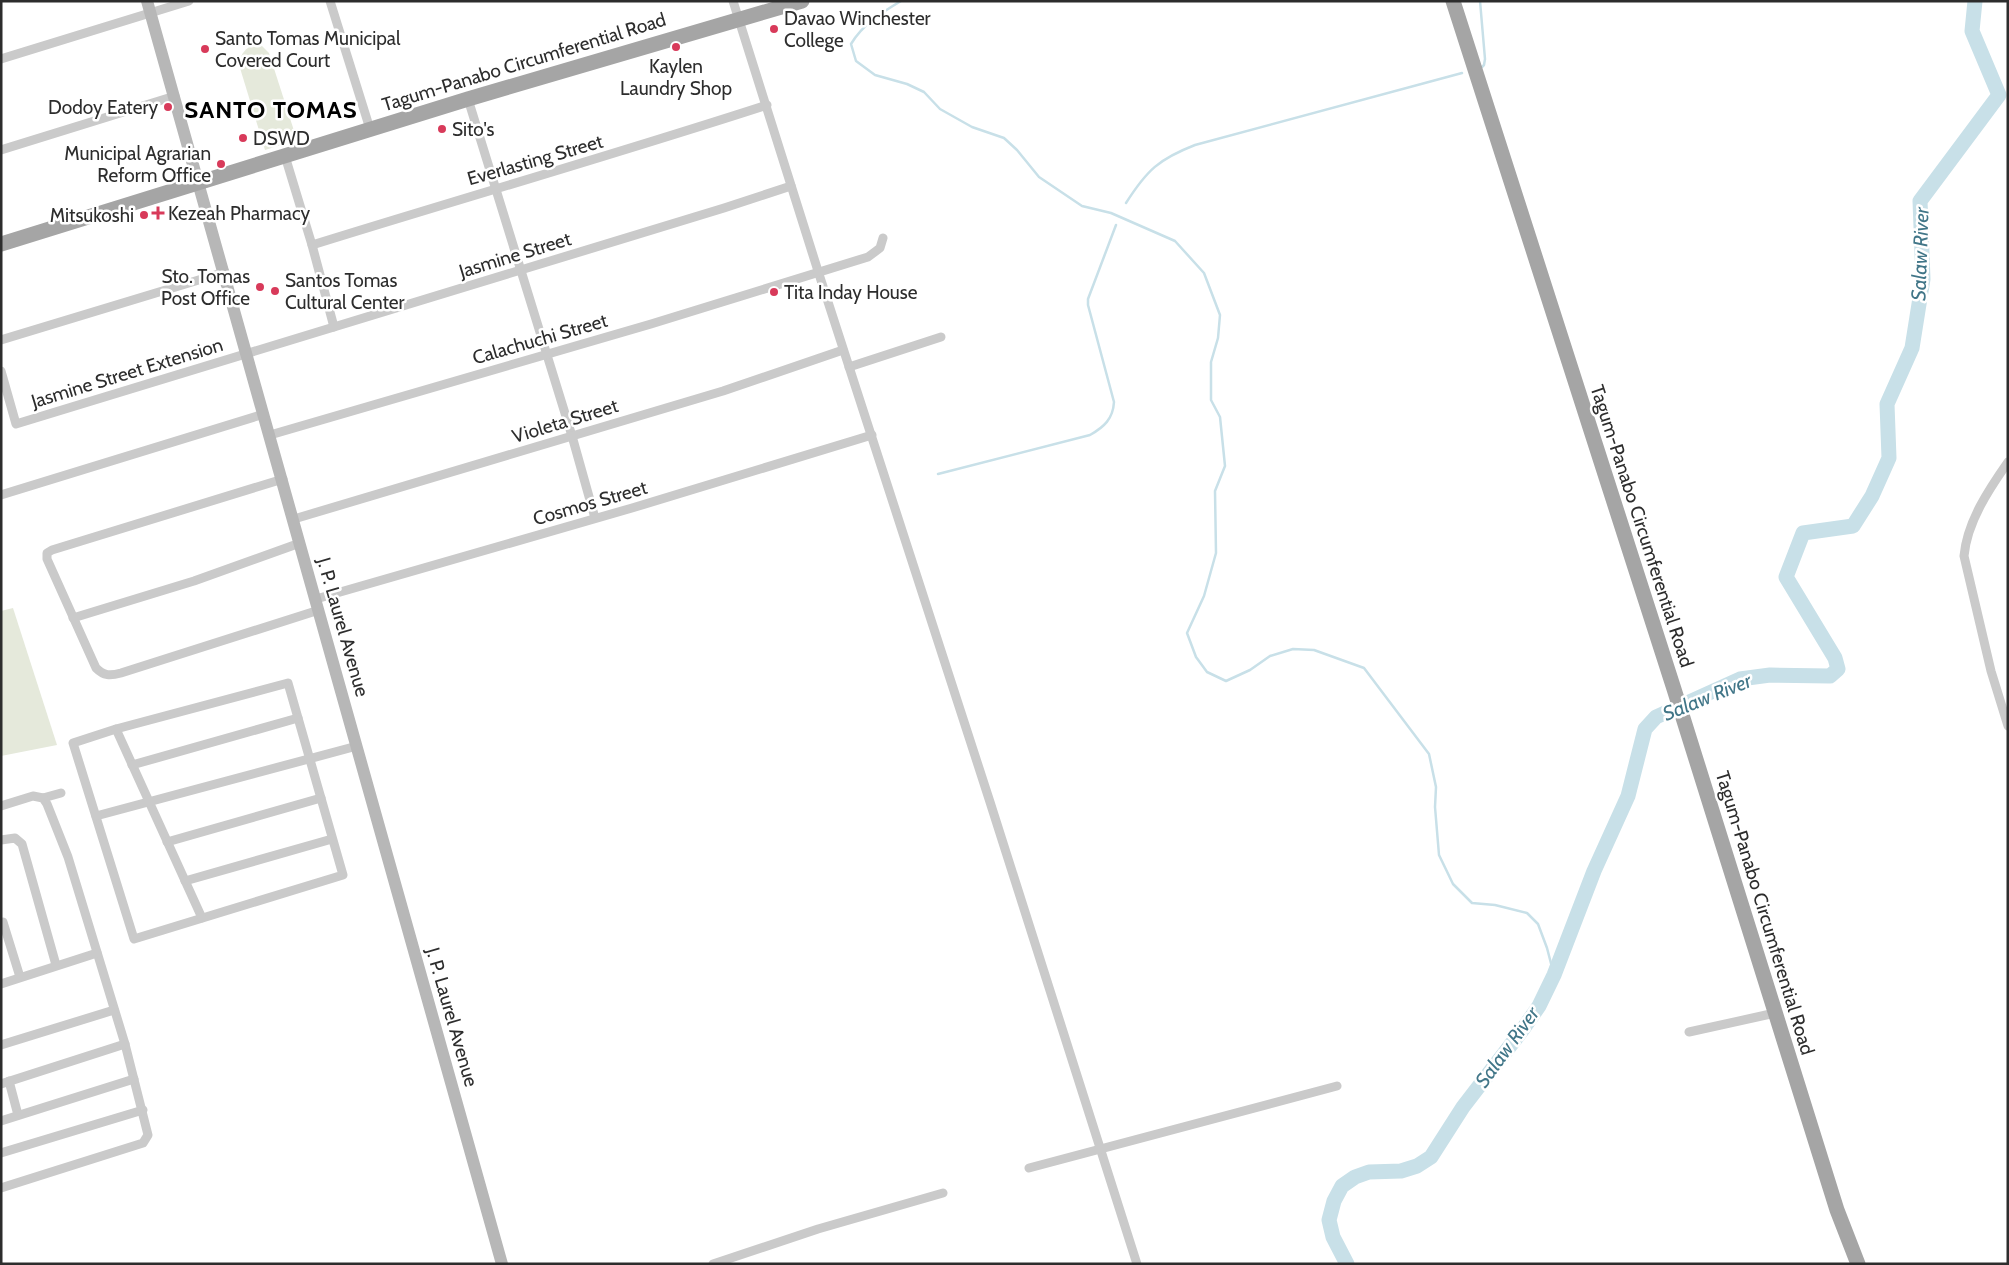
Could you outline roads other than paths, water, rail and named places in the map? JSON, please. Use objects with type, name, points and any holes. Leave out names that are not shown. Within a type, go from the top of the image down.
[{"type":"main road","name":"Tagum-Panabo Circumferential Road","points":[[1,244],[468,99],[802,1]]},
{"type":"main road","name":"Tagum-Panabo Circumferential Road","points":[[1453,1],[1674,689],[1837,1210],[1858,1264]]},
{"type":"street","points":[[1,60],[149,7],[189,1]]},
{"type":"street","points":[[330,1],[370,129]]},
{"type":"street","points":[[733,1],[843,350],[872,435],[1137,1264]]},
{"type":"street","name":"J. P. Laurel Avenue","points":[[149,7],[200,182],[502,1264]]},
{"type":"street","points":[[1,150],[175,96]]},
{"type":"street","points":[[468,99],[572,436],[595,518]]},
{"type":"street","name":"Everlasting Street","points":[[312,244],[636,147],[767,105]]},
{"type":"street","points":[[285,156],[312,244],[334,327]]},
{"type":"street","name":"Jasmine Street","points":[[247,353],[520,271],[791,186]]},
{"type":"street","name":"Calachuchi Street","points":[[270,435],[650,324],[868,256],[880,248],[883,238]]},
{"type":"street","points":[[1,340],[225,272]]},
{"type":"street","points":[[849,366],[941,337]]},
{"type":"street","name":"Violeta Street","points":[[294,519],[723,391],[843,350]]},
{"type":"street","name":"Jasmine Street Extension","points":[[1,371],[16,424],[247,353]]},
{"type":"street","points":[[1,495],[264,414]]},
{"type":"street","name":"Cosmos Street","points":[[73,618],[96,668],[102,674],[108,676],[318,604],[872,435]]},
{"type":"street","points":[[2008,462],[1983,501],[1969,531],[1964,556],[1991,671],[2008,726]]},
{"type":"street","points":[[283,479],[49,551],[47,559],[73,618],[194,581],[300,543]]},
{"type":"street","points":[[288,683],[343,875],[134,939],[73,743],[116,729],[288,683]]},
{"type":"street","points":[[132,765],[298,718]]},
{"type":"street","points":[[116,729],[202,918]]},
{"type":"street","points":[[96,816],[357,746]]},
{"type":"street","points":[[1,806],[33,796],[43,798],[61,793]]},
{"type":"street","points":[[1,1188],[143,1143],[148,1135],[125,1044],[68,857],[43,798]]},
{"type":"street","points":[[167,842],[321,798]]},
{"type":"street","points":[[1,840],[15,838],[22,844],[56,966]]},
{"type":"street","points":[[185,881],[332,839]]},
{"type":"street","points":[[3,922],[20,977]]},
{"type":"street","points":[[1,984],[97,953]]},
{"type":"street","points":[[1,1045],[114,1010]]},
{"type":"street","points":[[1689,1032],[1775,1013]]},
{"type":"street","points":[[18,1115],[5,1083],[125,1044]]},
{"type":"street","points":[[1,1121],[134,1079]]},
{"type":"street","points":[[1029,1168],[1337,1086]]},
{"type":"street","points":[[1,1153],[142,1110]]},
{"type":"street","points":[[713,1264],[818,1229],[943,1192]]},
{"type":"waterway","points":[[901,1],[873,20],[856,37],[851,44],[856,61],[875,75],[907,84],[924,92],[940,109],[972,127],[1004,138],[1017,150],[1039,177],[1082,206],[1111,213],[1175,241],[1204,273],[1220,315],[1218,338],[1211,362],[1211,400],[1220,417],[1225,466],[1215,491],[1216,553],[1204,596],[1187,633],[1196,657],[1207,672],[1226,681],[1250,670],[1270,656],[1293,649],[1314,650],[1364,668],[1429,754],[1436,787],[1435,807],[1439,855],[1453,884],[1472,903],[1495,905],[1527,913],[1538,924],[1554,975]]},
{"type":"waterway","points":[[1480,1],[1485,59],[1482,67]]},
{"type":"waterway","name":"Salaw River","points":[[1347,1264],[1333,1237],[1329,1220],[1334,1201],[1342,1186],[1355,1177],[1369,1172],[1401,1171],[1417,1166],[1431,1157],[1463,1107],[1539,1006],[1554,975],[1594,871],[1628,796],[1645,729],[1656,717],[1740,679],[1770,675],[1830,676],[1838,669],[1835,658],[1786,577],[1803,533],[1853,526],[1872,496],[1889,458],[1887,404],[1912,348],[1923,279],[1920,201],[1999,95],[1972,31],[1975,1]]},
{"type":"waterway","points":[[1126,203],[1155,167],[1172,155],[1195,145],[1462,73]]},
{"type":"waterway","points":[[938,474],[1090,435],[1100,429],[1110,418],[1114,402],[1088,299],[1116,225]]},
{"type":"place","name":"Davao Winchester College","points":[[774,29]]},
{"type":"place","name":"Kaylen Laundry Shop","points":[[676,47]]},
{"type":"place","name":"Santo Tomas Municipal Covered Court","points":[[205,49]]},
{"type":"place","name":"Dodoy Eatery","points":[[168,107]]},
{"type":"place","name":"Sito's","points":[[442,129]]},
{"type":"place","name":"DSWD","points":[[243,138]]},
{"type":"place","name":"Municipal Agrarian Reform Office","points":[[221,164]]},
{"type":"place","name":"Kezeah Pharmacy","points":[[158,213]]},
{"type":"place","name":"Mitsukoshi","points":[[144,215]]},
{"type":"place","name":"Sto. Tomas Post Office","points":[[260,287]]},
{"type":"place","name":"Santos Tomas Cultural Center","points":[[275,291]]},
{"type":"place","name":"Tita Inday House","points":[[774,292]]},
{"type":"district","name":"SANTO TOMAS","points":[[271,109]]}]
